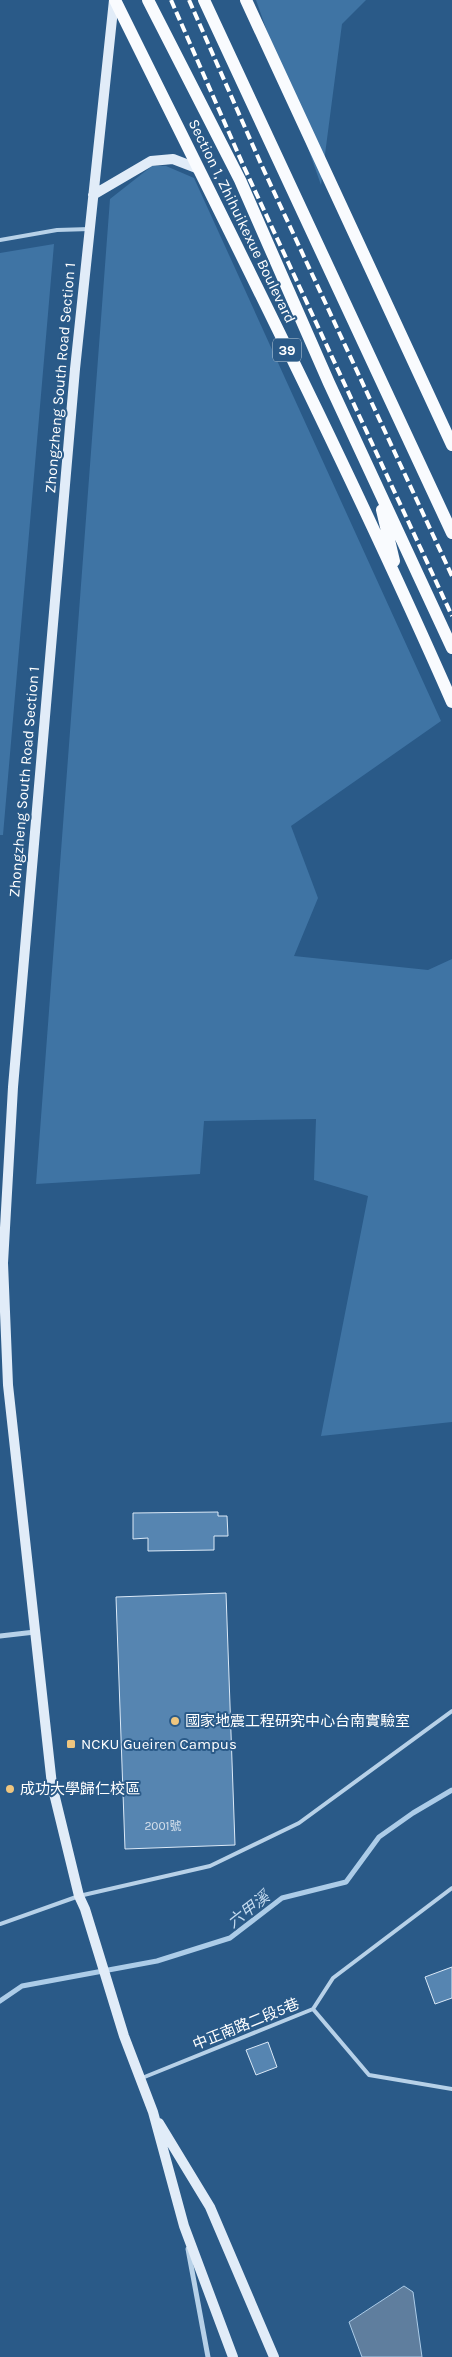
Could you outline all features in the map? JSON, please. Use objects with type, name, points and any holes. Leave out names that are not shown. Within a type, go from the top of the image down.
[{"type":"main road","name":"Section 1, Zhihuikexue Boulevard","points":[[115,0],[399,585],[452,702]]},
{"type":"main road","name":"Section 1, Zhihuikexue Boulevard","points":[[148,0],[240,180],[376,485],[452,648]]},
{"type":"main road","points":[[204,0],[452,533]]},
{"type":"main road","points":[[246,0],[452,446]]},
{"type":"main road","points":[[376,485],[399,585]]},
{"type":"street","name":"Zhongzheng South Road Section 1","points":[[115,0],[74,379],[13,1086],[2,1263],[8,1385],[52,1785],[79,1896],[85,1909],[124,2036],[153,2112]]},
{"type":"street","points":[[93,195],[151,160],[173,158],[198,169]]},
{"type":"street","points":[[0,1636],[36,1632]]},
{"type":"street","points":[[153,2112],[184,2226],[208,2357]]},
{"type":"street","points":[[153,2112],[210,2207],[274,2357]]},
{"type":"street","points":[[184,2226],[233,2357]]},
{"type":"lane","points":[[0,240],[57,230],[90,229]]},
{"type":"lane","points":[[0,1924],[79,1896],[210,1866],[299,1823],[452,1711]]},
{"type":"lane","points":[[313,2009],[333,1978],[452,1888]]},
{"type":"lane","name":"中正南路二段5巷","points":[[140,2079],[313,2009],[369,2075],[452,2089]]},
{"type":"shaded area","points":[[256,0],[366,0],[342,24],[321,185]]},
{"type":"shaded area","points":[[152,166],[166,166],[194,178],[441,721],[291,826],[318,898],[294,956],[428,970],[452,959],[452,1422],[321,1436],[368,1196],[314,1180],[316,1119],[204,1121],[200,1174],[36,1184],[110,199]]},
{"type":"shaded area","points":[[54,244],[3,835],[0,835],[0,253]]},
{"type":"shaded area","points":[[404,2286],[413,2292],[422,2357],[362,2357],[349,2322]]},
{"type":"building","points":[[218,1512],[218,1516],[227,1516],[228,1536],[214,1536],[214,1550],[148,1551],[148,1538],[133,1539],[133,1513]]},
{"type":"building","name":"國家地震工程研究中心台南實驗室","points":[[226,1593],[235,1845],[125,1849],[116,1597]]},
{"type":"building","points":[[452,1967],[452,1998],[435,2004],[425,1977]]},
{"type":"building","points":[[268,2042],[277,2067],[256,2075],[246,2050]]},
{"type":"waterway","name":"六甲溪","points":[[0,2001],[22,1986],[157,1961],[230,1938],[282,1898],[346,1882],[379,1837],[413,1813],[452,1790]]},
{"type":"railway","points":[[171,0],[244,167],[452,616]]},
{"type":"railway","points":[[189,0],[261,164],[452,576]]},
{"type":"place","name":"國家地震工程研究中心台南實驗室","points":[[175,1721]]},
{"type":"place","name":"NCKU Gueiren Campus","points":[[71,1744]]},
{"type":"place","name":"成功大學歸仁校區","points":[[10,1789]]}]
